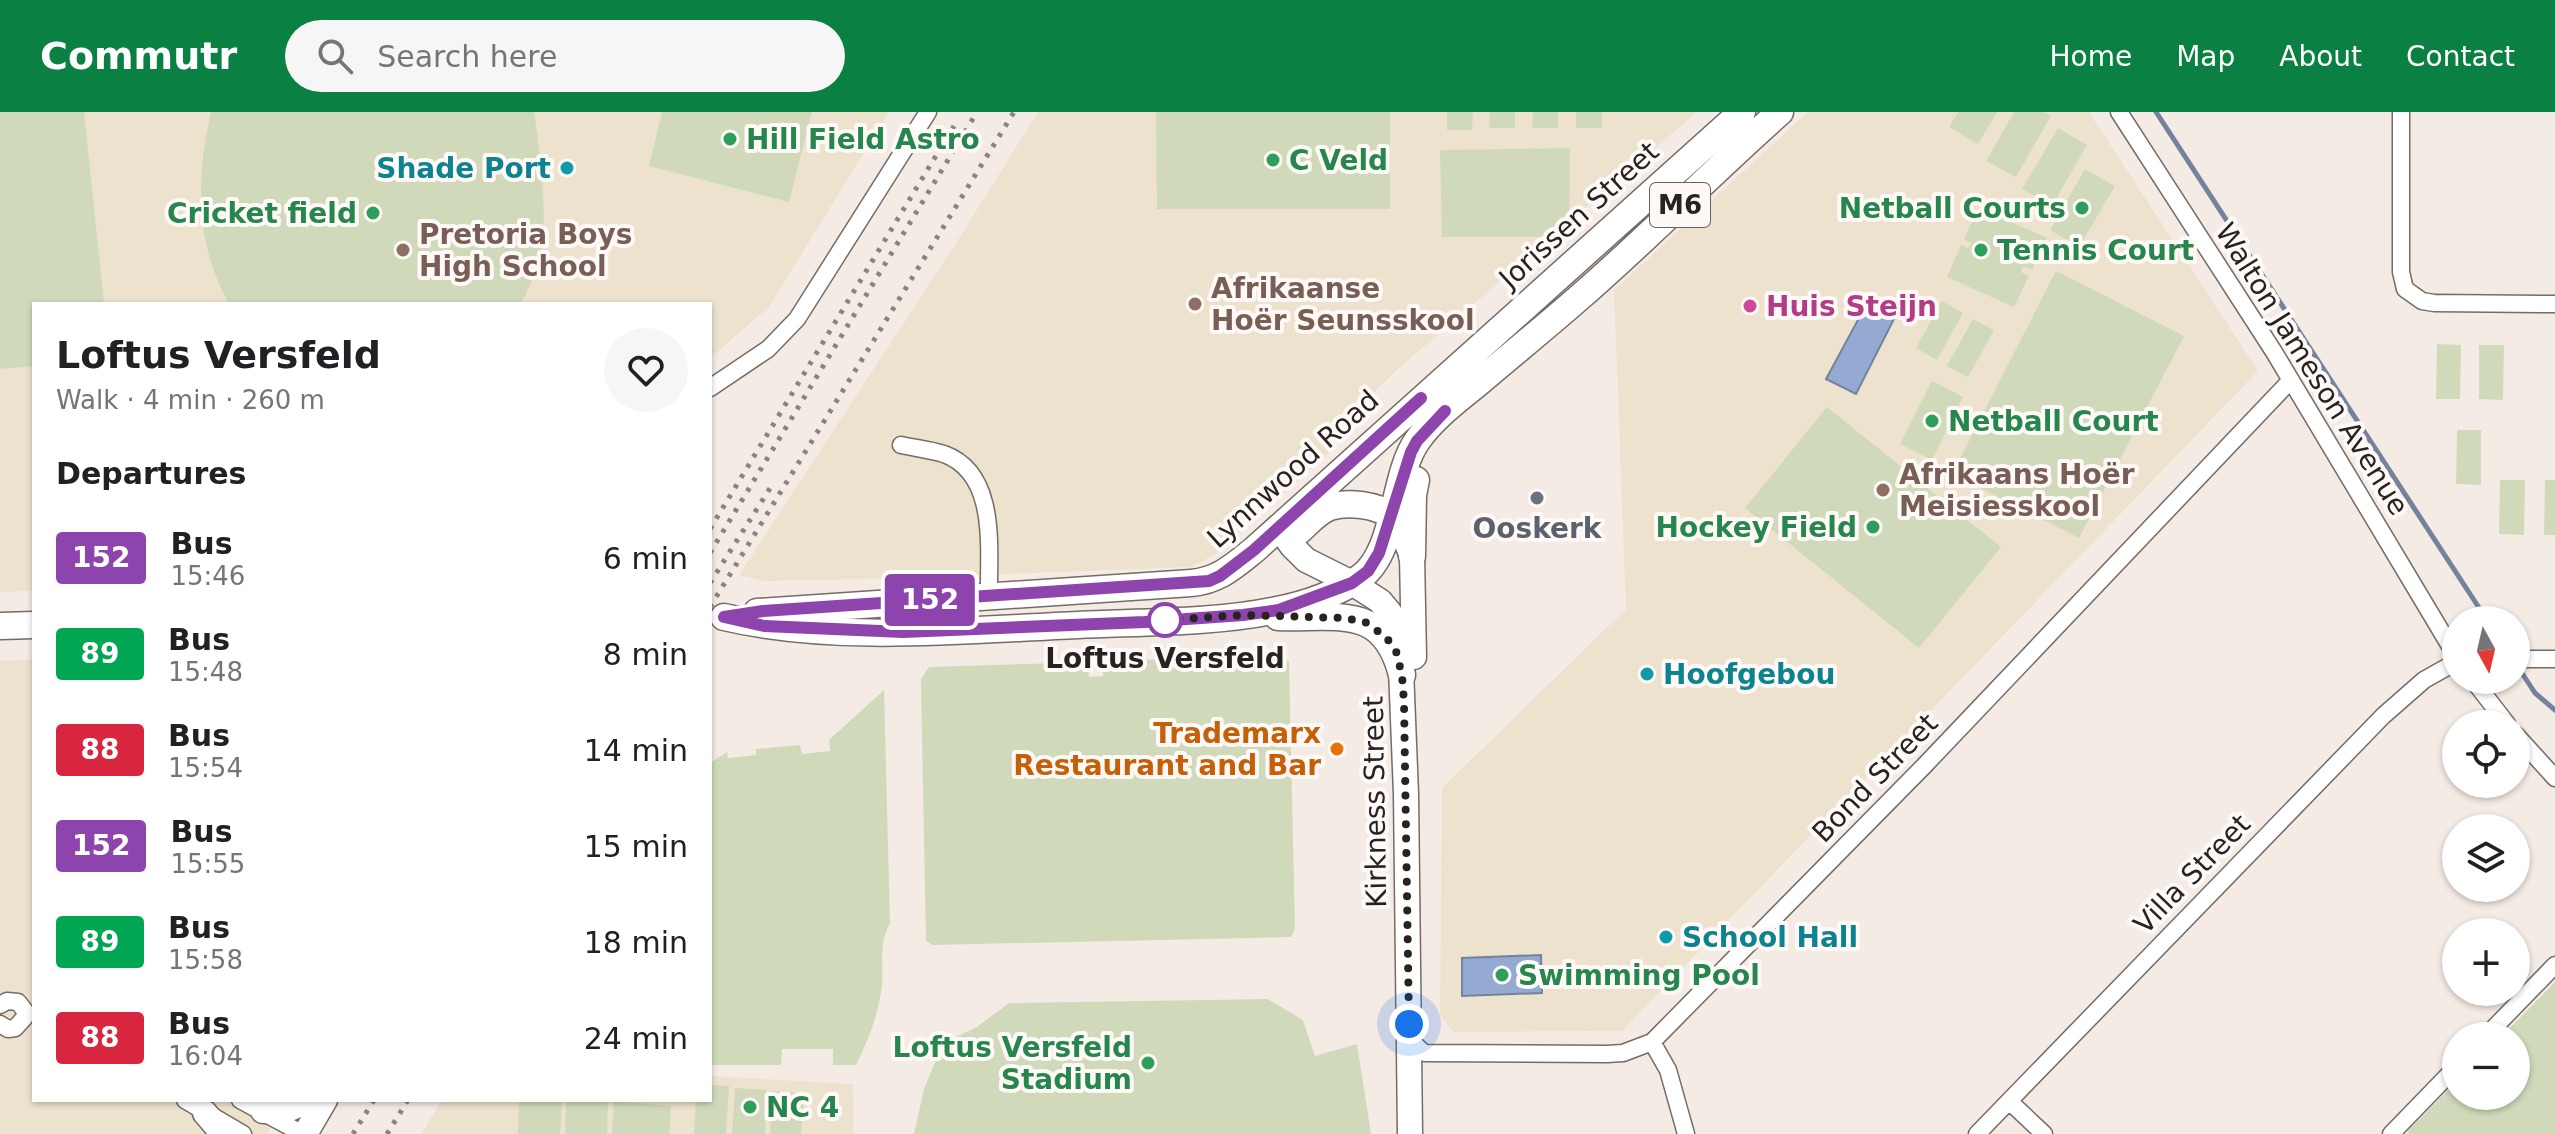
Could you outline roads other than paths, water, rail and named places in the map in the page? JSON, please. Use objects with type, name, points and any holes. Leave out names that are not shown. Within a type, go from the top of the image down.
[{"type":"main road","name":"Jorissen Street","points":[[1421,398],[1742,112]]},
{"type":"main road","name":"M6","points":[[1436,420],[1580,298],[1780,112]]},
{"type":"main road","points":[[1560,275],[1580,298]]},
{"type":"main road","name":"Lynnwood Road","points":[[717,617],[763,611],[1209,581],[1284,534],[1421,398]]},
{"type":"main road","points":[[1412,556],[1413,495],[1436,420]]},
{"type":"main road","name":"Lynnwood Road","points":[[717,617],[764,626],[903,632],[1243,615],[1279,610],[1352,583],[1368,571],[1392,516],[1404,469],[1417,441],[1436,420]]},
{"type":"main road","points":[[1284,534],[1330,507],[1357,505],[1392,516]]},
{"type":"main road","points":[[1243,615],[1344,618],[1365,622],[1386,637],[1396,651],[1402,675]]},
{"type":"main road","points":[[0,626],[32,625]]},
{"type":"street","points":[[712,387],[768,349],[797,319],[928,112]]},
{"type":"street","name":"Walton Jameson Avenue","points":[[2119,112],[2291,380],[2442,635]]},
{"type":"street","points":[[2401,112],[2403,287],[2413,296],[2434,303],[2555,304]]},
{"type":"street","name":"Bond Street","points":[[1417,1047],[1607,1054],[1623,1053],[1652,1042],[1924,766],[2291,380]]},
{"type":"street","points":[[901,445],[947,455],[964,467],[979,489],[986,505],[989,596]]},
{"type":"street","name":"Kirkness Street","points":[[1392,516],[1412,556],[1417,1047],[1409,1075],[1410,1134]]},
{"type":"street","name":"Kirkness Street","points":[[1284,534],[1306,560],[1380,601],[1390,613],[1400,644],[1417,1047],[1424,1134]]},
{"type":"street","points":[[2530,659],[2555,659]]},
{"type":"street","name":"Villa Street","points":[[1977,1134],[2383,716],[2442,668]]},
{"type":"street","points":[[2484,694],[2496,710]]},
{"type":"street","points":[[2530,750],[2555,778]]},
{"type":"street","points":[[2500,1022],[2555,965]]},
{"type":"street","points":[[0,1005],[7,1001],[18,1002],[25,1011],[17,1027]]},
{"type":"street","points":[[1652,1042],[1668,1070],[1686,1134]]},
{"type":"street","points":[[2391,1134],[2442,1081]]},
{"type":"street","points":[[2009,1101],[2044,1134]]},
{"type":"street","points":[[244,1102],[304,1134],[324,1102]]},
{"type":"street","points":[[263,1111],[285,1111],[305,1102]]},
{"type":"street","points":[[195,1106],[223,1134]]},
{"type":"street","points":[[195,1106],[243,1134]]},
{"type":"water","points":[[1866,305],[1894,319],[1856,394],[1826,379]]},
{"type":"water","name":"Swimming Pool","points":[[1541,955],[1542,993],[1462,996],[1462,958]]},
{"type":"waterway","points":[[2156,112],[2478,606]]},
{"type":"waterway","points":[[2530,685],[2555,710]]},
{"type":"railway","points":[[712,550],[977,112]]},
{"type":"railway","points":[[712,604],[1014,112]]},
{"type":"railway","points":[[712,526],[954,126]]},
{"type":"railway","points":[[712,580],[774,482]]},
{"type":"railway","points":[[353,1134],[373,1102]]},
{"type":"railway","points":[[387,1134],[407,1102]]},
{"type":"place","name":"Hill Field Astro","points":[[730,139]]},
{"type":"place","name":"C Veld","points":[[1273,160]]},
{"type":"place","name":"Shade Port","points":[[567,168]]},
{"type":"place","name":"Netball Courts","points":[[2082,208]]},
{"type":"place","name":"Cricket field","points":[[373,213]]},
{"type":"place","name":"Pretoria Boys High School","points":[[403,250]]},
{"type":"place","name":"Tennis Court","points":[[1981,250]]},
{"type":"place","name":"Afrikaanse Hoër Seunsskool","points":[[1195,304]]},
{"type":"place","name":"Huis Steijn","points":[[1750,306]]},
{"type":"place","name":"Netball Court","points":[[1932,421]]},
{"type":"place","name":"Afrikaans Hoër Meisiesskool","points":[[1883,490]]},
{"type":"place","name":"Ooskerk","points":[[1537,498]]},
{"type":"place","name":"Hockey Field","points":[[1873,527]]},
{"type":"place","name":"Loftus Versfeld","points":[[1165,620]]},
{"type":"place","name":"Hoofgebou","points":[[1647,674]]},
{"type":"place","name":"Trademarx Restaurant and Bar","points":[[1337,749]]},
{"type":"place","name":"School Hall","points":[[1666,937]]},
{"type":"place","name":"Swimming Pool","points":[[1502,975]]},
{"type":"place","name":"Loftus Versfeld Stadium","points":[[1148,1063]]},
{"type":"place","name":"NC 4","points":[[750,1107]]}]
